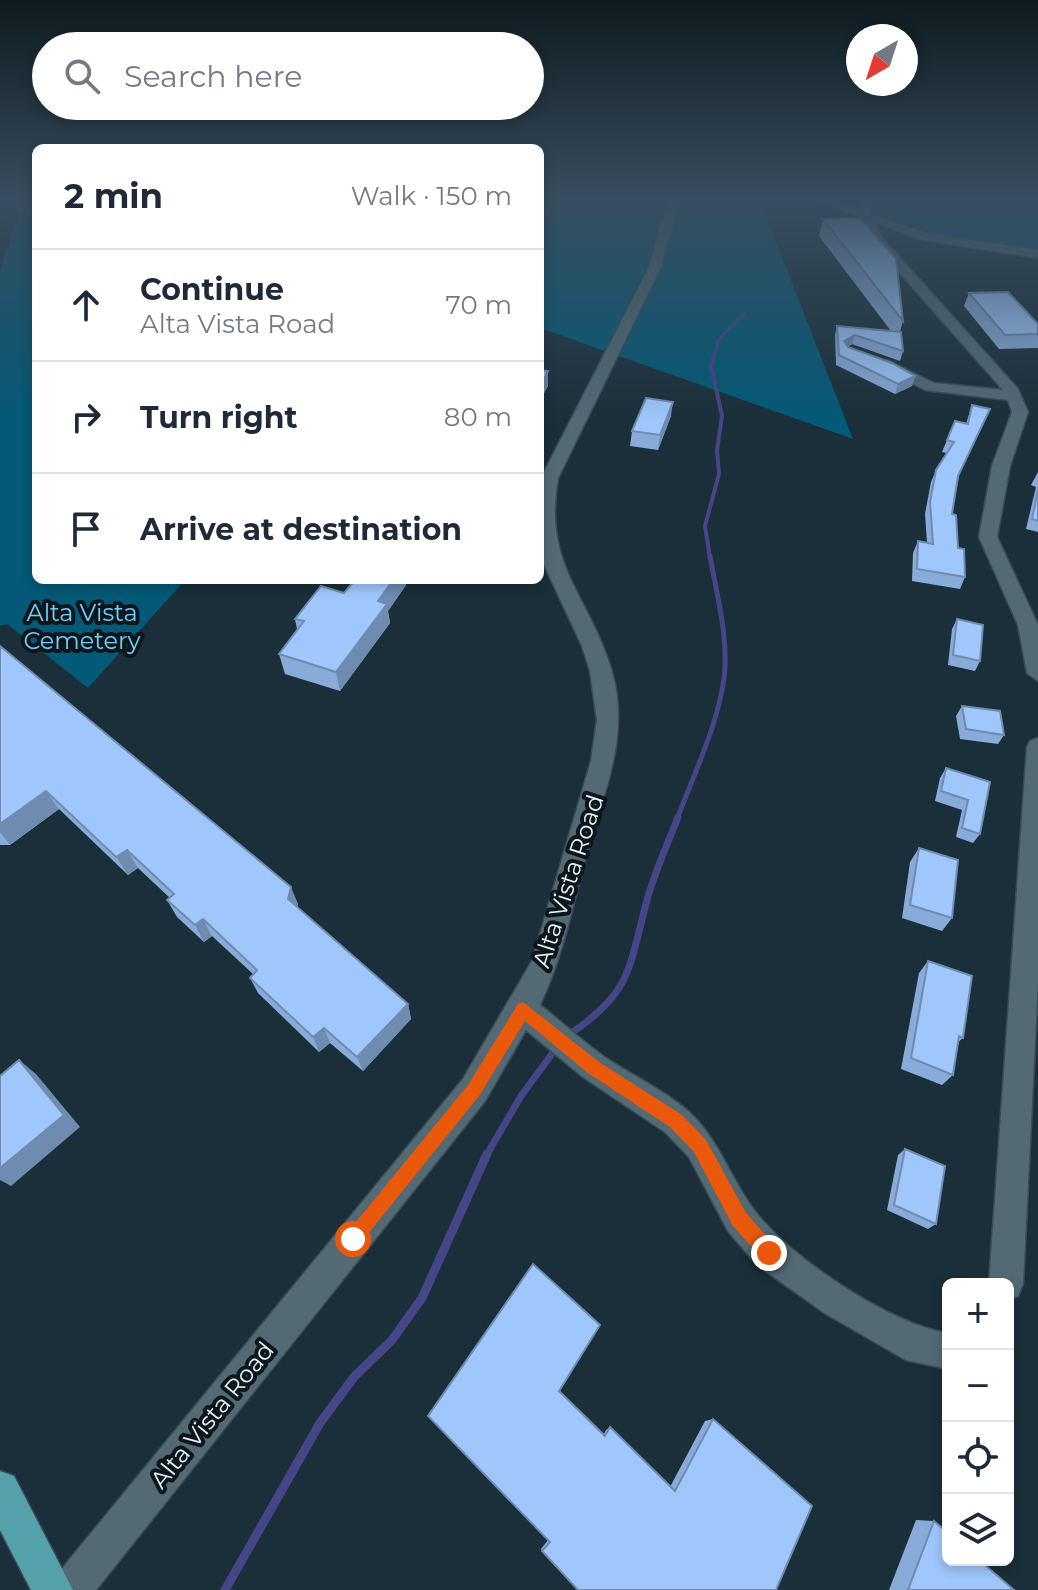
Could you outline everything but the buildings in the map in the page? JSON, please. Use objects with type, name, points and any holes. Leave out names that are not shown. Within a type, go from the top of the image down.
[{"type":"main road","points":[[0,1490],[53,1590]]},
{"type":"street","name":"Alta Vista Road","points":[[544,494],[549,478],[652,273]]},
{"type":"street","points":[[906,273],[1014,396],[1020,412],[1001,466],[988,537],[1028,625],[1038,673]]},
{"type":"street","points":[[865,356],[930,387],[1014,396]]},
{"type":"street","name":"Alta Vista Road","points":[[70,1590],[474,1090],[523,1009],[553,941],[577,845],[605,765],[609,721],[601,670],[557,578],[545,532],[544,514]]},
{"type":"street","points":[[1006,1278],[1038,747]]},
{"type":"street","points":[[523,1009],[594,1067],[676,1121],[700,1146],[740,1219],[769,1253],[838,1302],[919,1347],[942,1350]]},
{"type":"green space","name":"Alta Vista Cemetery","points":[[0,273],[32,273],[32,584],[181,584],[88,688],[7,624],[0,626]]},
{"type":"green space","points":[[544,273],[788,273],[853,439],[544,329]]},
{"type":"waterway","points":[[714,356],[719,339],[745,313]]},
{"type":"waterway","points":[[710,558],[705,526],[719,474],[717,450],[722,416],[711,366],[714,354]]},
{"type":"waterway","points":[[677,819],[711,733],[724,679],[724,633],[710,556]]},
{"type":"waterway","points":[[567,1036],[603,1007],[623,980],[630,965],[652,882],[678,817]]},
{"type":"waterway","points":[[486,1155],[521,1096],[557,1047]]},
{"type":"waterway","points":[[225,1590],[320,1423],[354,1377],[392,1340],[422,1298],[486,1155]]},
{"type":"route","points":[[353,1239],[474,1090],[523,1009],[594,1067],[676,1121],[700,1146],[740,1219],[769,1253]]}]
